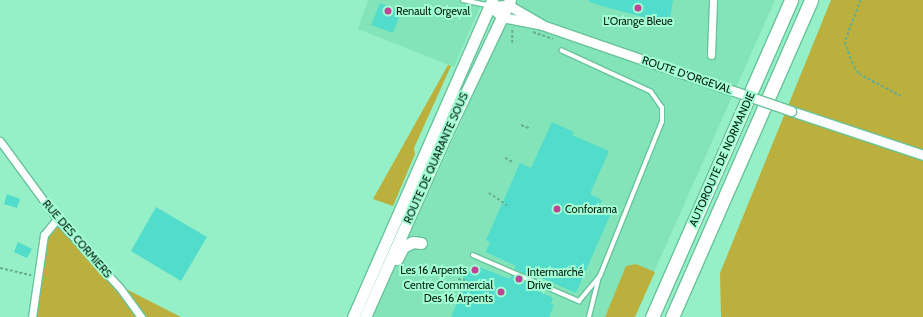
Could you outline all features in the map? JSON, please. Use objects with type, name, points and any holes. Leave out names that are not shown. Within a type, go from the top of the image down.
[{"type":"highway","name":"AUTOROUTE DE NORMANDIE","points":[[652,317],[791,0]]},
{"type":"highway","name":"AUTOROUTE DE NORMANDIE","points":[[672,317],[811,0]]},
{"type":"main road","name":"ROUTE DE QUARANTE SOUS","points":[[365,317],[463,98],[509,2]]},
{"type":"main road","name":"ROUTE DE QUARANTE SOUS","points":[[353,317],[491,3]]},
{"type":"main road","points":[[390,260],[396,261],[404,247],[410,243],[421,243]]},
{"type":"street","points":[[711,55],[713,0]]},
{"type":"street","points":[[491,3],[509,2]]},
{"type":"street","name":"ROUTE D'ORGEVAL","points":[[509,2],[542,25]]},
{"type":"street","points":[[491,3],[502,17]]},
{"type":"street","name":"ROUTE D'ORGEVAL","points":[[502,17],[542,25],[923,155]]},
{"type":"street","name":"RUE DES CORMIERS","points":[[0,141],[57,219],[120,288],[141,317]]},
{"type":"street","points":[[32,317],[44,235],[57,219]]},
{"type":"lane","points":[[463,0],[491,3]]},
{"type":"lane","points":[[562,51],[651,92],[662,108],[662,122],[600,276],[589,317]]},
{"type":"lane","points":[[473,255],[579,301],[600,276]]},
{"type":"path","points":[[861,0],[845,42],[852,62],[859,74],[901,96]]},
{"type":"path","points":[[512,28],[512,43]]},
{"type":"path","points":[[527,30],[553,38]]},
{"type":"path","points":[[521,125],[528,128]]},
{"type":"path","points":[[505,158],[513,162]]},
{"type":"path","points":[[489,193],[507,206]]},
{"type":"path","points":[[0,268],[38,276]]},
{"type":"path","points":[[458,279],[465,280]]},
{"type":"shaded area","points":[[368,0],[483,0],[454,67],[358,29]]},
{"type":"shaded area","points":[[516,0],[775,0],[634,317],[373,317]]},
{"type":"shaded area","points":[[831,0],[923,0],[923,317],[721,317],[720,273]]},
{"type":"shaded area","points":[[448,65],[451,66],[414,148],[415,154],[393,206],[373,199]]},
{"type":"shaded area","points":[[57,214],[126,289],[181,317],[29,317],[34,303],[42,232]]},
{"type":"shaded area","points":[[636,264],[655,272],[635,317],[605,317],[626,266]]},
{"type":"building","points":[[589,0],[673,0],[669,24],[602,6],[589,2]]},
{"type":"building","points":[[380,3],[401,12],[393,33],[371,25]]},
{"type":"building","name":"Conforama","points":[[552,122],[574,132],[572,135],[609,151],[590,194],[602,200],[600,205],[612,211],[576,293],[530,273],[529,276],[514,269],[516,266],[486,252],[490,242],[486,240],[520,163],[531,168]]},
{"type":"building","points":[[7,194],[20,199],[17,208],[4,204]]},
{"type":"building","points":[[156,207],[207,237],[181,281],[131,251]]},
{"type":"building","points":[[18,242],[32,249],[27,258],[14,252]]},
{"type":"building","name":"Centre Commercial Des 16 Arpents","points":[[474,265],[510,279],[512,275],[526,282],[525,285],[553,298],[551,304],[554,305],[549,317],[451,317],[467,281],[463,279],[464,275],[467,270],[471,272]]},
{"type":"place","name":"L'Orange Bleue","points":[[638,8]]},
{"type":"place","name":"Renault Orgeval","points":[[388,11]]},
{"type":"place","name":"Conforama","points":[[557,209]]},
{"type":"place","name":"Les 16 Arpents","points":[[475,270]]},
{"type":"place","name":"Intermarché Drive","points":[[519,279]]},
{"type":"place","name":"Centre Commercial Des 16 Arpents","points":[[501,292]]}]
